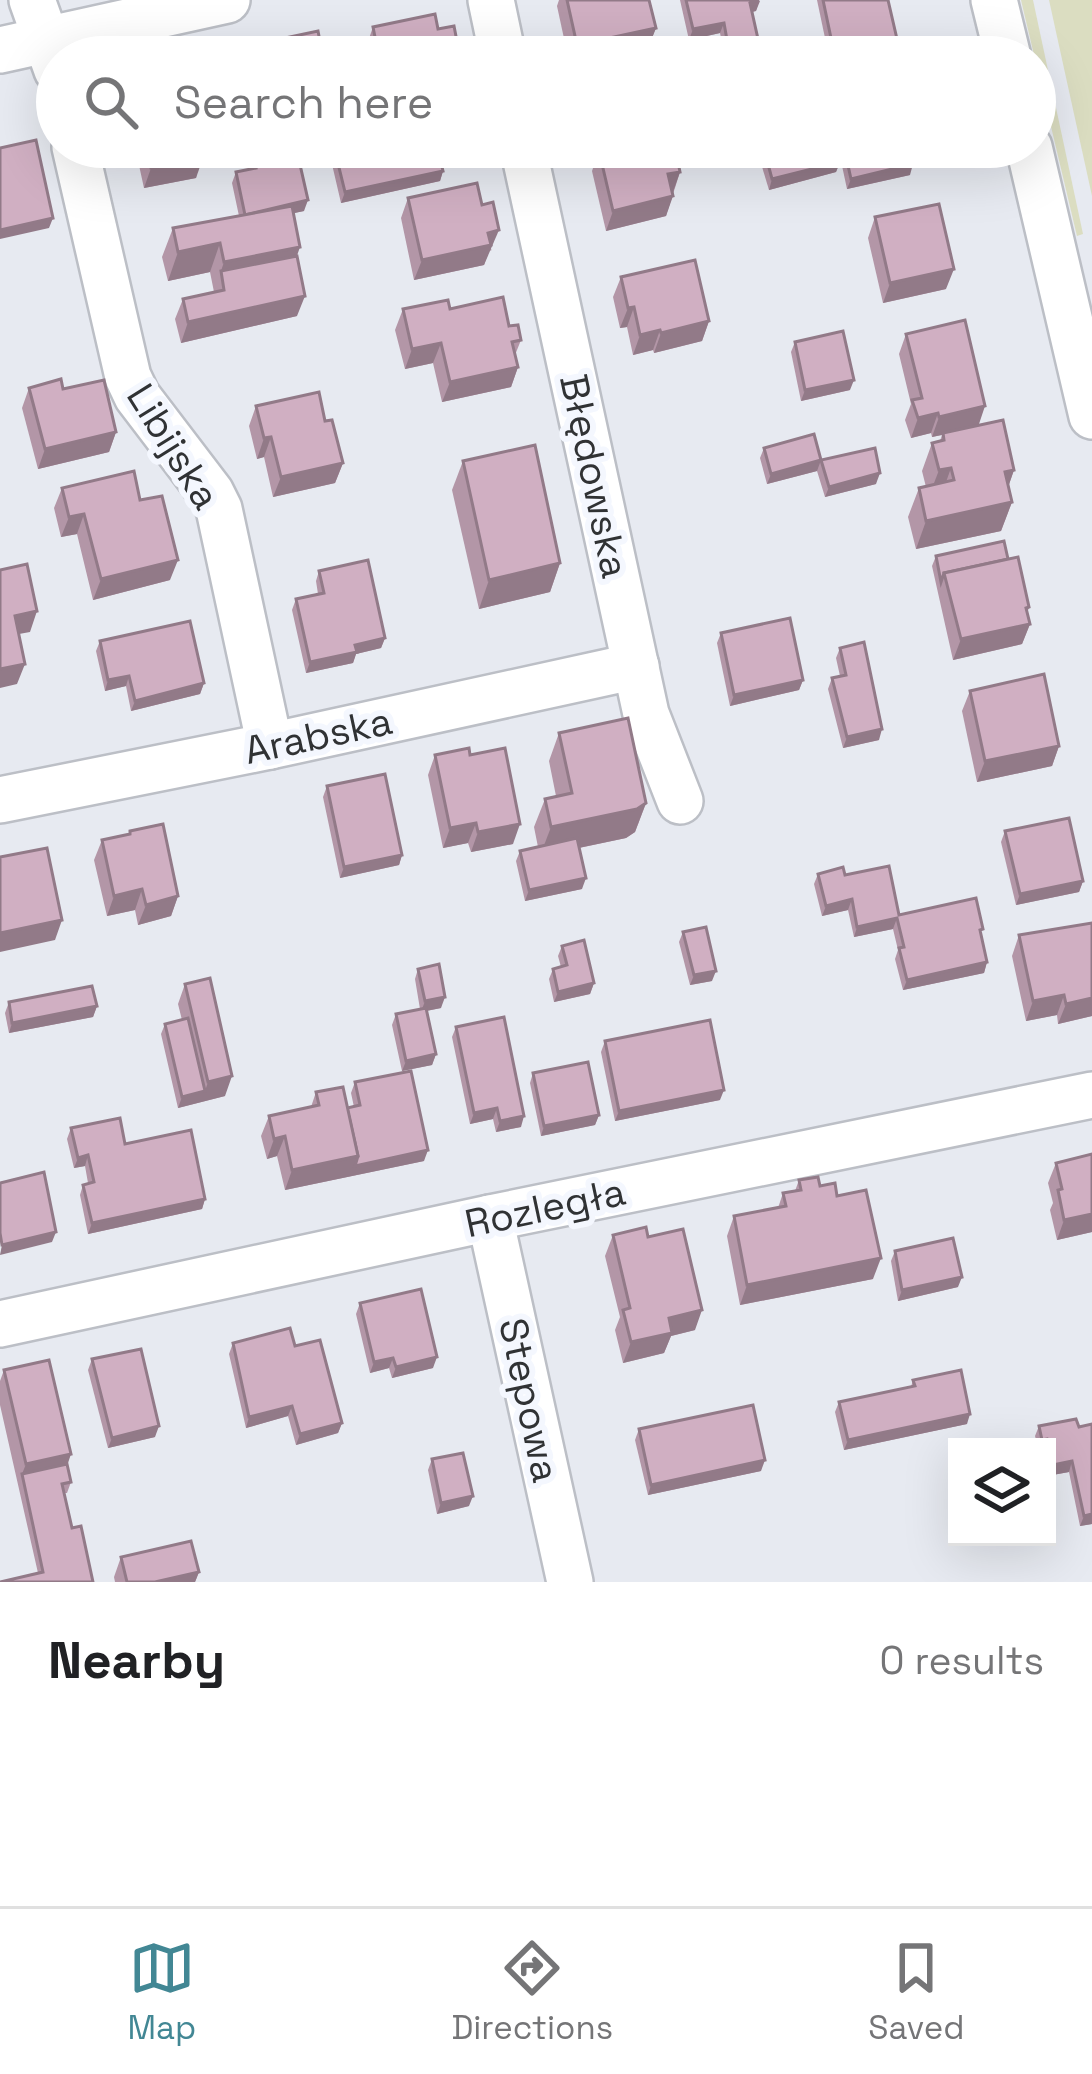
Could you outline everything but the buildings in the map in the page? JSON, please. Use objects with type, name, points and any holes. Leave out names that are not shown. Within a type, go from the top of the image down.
[{"type":"street","points":[[50,36],[227,0]]},
{"type":"street","points":[[491,0],[499,36]]},
{"type":"street","points":[[994,0],[1003,36]]},
{"type":"street","points":[[0,50],[36,40]]},
{"type":"street","name":"Libijska","points":[[80,168],[128,377],[218,509],[270,746]]},
{"type":"street","name":"Błędowska","points":[[528,168],[646,714],[680,801]]},
{"type":"street","points":[[1034,168],[1092,416]]},
{"type":"street","name":"Arabska","points":[[0,800],[636,666]]},
{"type":"street","name":"Rozległa","points":[[0,1324],[1092,1095]]},
{"type":"street","name":"Stepowa","points":[[490,1218],[571,1582]]},
{"type":"green space","points":[[1021,0],[1033,0],[1041,36],[1030,36]]},
{"type":"green space","points":[[1049,0],[1092,0],[1092,196]]},
{"type":"green space","points":[[1056,108],[1083,234],[1077,236],[1056,148]]}]
